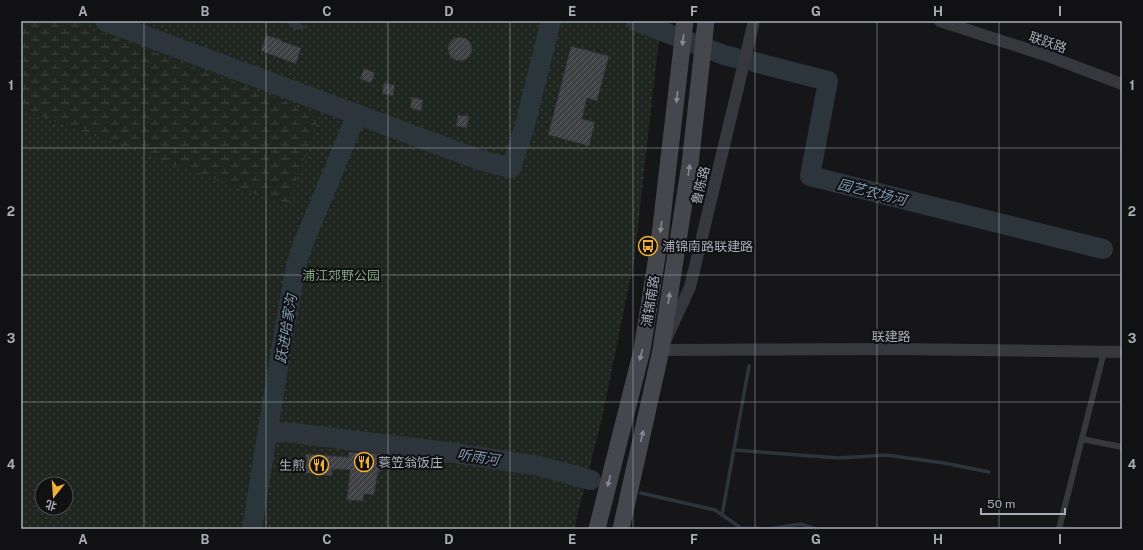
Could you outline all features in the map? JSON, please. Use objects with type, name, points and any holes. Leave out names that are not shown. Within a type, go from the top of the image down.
[{"type":"main road","name":"浦锦南路","points":[[597,529],[642,350],[659,244],[685,21]]},
{"type":"main road","name":"浦锦南路","points":[[621,529],[661,350],[690,164],[706,24]]},
{"type":"street","name":"鲁陈路","points":[[661,350],[690,287],[754,21]]},
{"type":"street","name":"联跃路","points":[[940,21],[1045,55],[1122,84]]},
{"type":"street","name":"联建路","points":[[661,350],[898,349],[1122,352]]},
{"type":"lane","points":[[1059,529],[1104,352]]},
{"type":"lane","points":[[1082,439],[1122,447]]},
{"type":"green space","name":"浦江郊野公园","points":[[21,21],[661,21],[634,261],[602,418],[574,529],[21,529]]},
{"type":"green space","points":[[21,21],[70,21],[319,115],[288,206],[21,109]]},
{"type":"shaded area","points":[[285,21],[296,21],[307,28],[295,30]]},
{"type":"building","points":[[266,35],[301,48],[296,64],[261,51]]},
{"type":"building","points":[[460,37],[468,41],[472,49],[468,57],[460,61],[452,57],[448,49],[452,41]]},
{"type":"building","points":[[571,46],[609,56],[597,101],[587,98],[582,119],[595,122],[589,146],[548,135]]},
{"type":"building","points":[[364,68],[375,73],[371,83],[360,79]]},
{"type":"building","points":[[384,83],[395,85],[393,96],[382,94]]},
{"type":"building","points":[[412,97],[423,100],[421,111],[410,108]]},
{"type":"building","points":[[458,115],[469,116],[467,128],[456,126]]},
{"type":"building","points":[[349,452],[381,454],[380,472],[378,472],[374,495],[364,494],[363,501],[347,500],[350,470],[332,469],[332,476],[304,473],[306,454],[348,457]]},
{"type":"waterway","points":[[105,21],[480,160],[511,168],[525,125],[551,21]]},
{"type":"waterway","name":"园艺农场河","points":[[636,21],[724,55],[736,58]]},
{"type":"waterway","name":"园艺农场河","points":[[754,62],[828,81],[810,176],[1103,249]]},
{"type":"waterway","name":"跃进哈家沟","points":[[252,529],[296,266],[303,244],[357,114]]},
{"type":"waterway","points":[[722,515],[749,366]]},
{"type":"waterway","name":"听雨河","points":[[268,433],[285,432],[455,453],[539,466],[591,480]]},
{"type":"waterway","points":[[734,450],[839,458],[886,455],[944,463],[989,472]]},
{"type":"waterway","name":"听雨河","points":[[641,493],[715,510],[741,528],[769,529],[801,524],[815,529]]},
{"type":"place","name":"浦锦南路联建路","points":[[648,246]]},
{"type":"place","name":"蓑笠翁饭庄","points":[[364,462]]},
{"type":"place","name":"生煎","points":[[319,465]]}]
